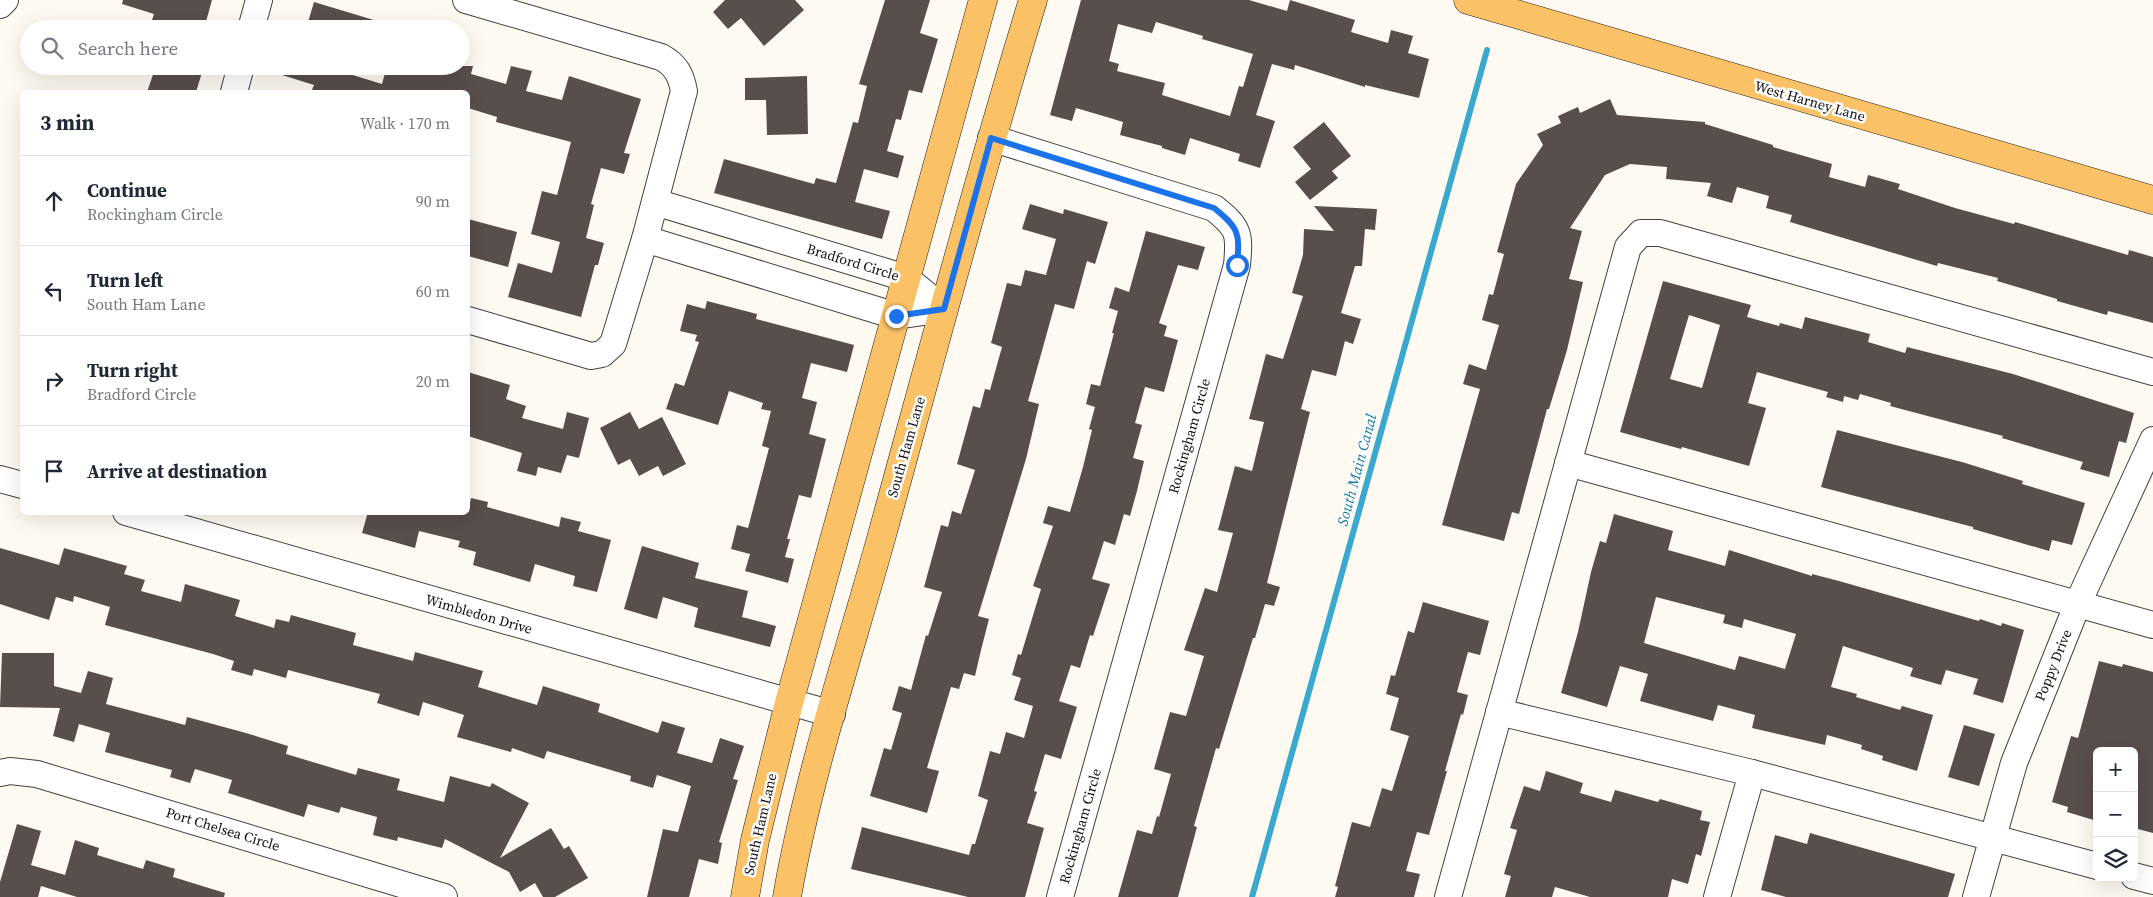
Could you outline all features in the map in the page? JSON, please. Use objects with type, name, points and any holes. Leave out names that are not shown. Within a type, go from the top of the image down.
[{"type":"main road","name":"South Ham Lane","points":[[745,897],[755,840],[789,703],[983,0]]},
{"type":"main road","name":"South Ham Lane","points":[[788,897],[796,850],[832,714],[991,138],[1033,0]]},
{"type":"main road","name":"West Harney Lane","points":[[1468,0],[2153,200]]},
{"type":"street","points":[[0,6],[5,0]]},
{"type":"street","points":[[253,20],[259,0]]},
{"type":"street","points":[[466,0],[661,57],[670,62],[681,75],[684,91],[645,239],[613,344],[602,354],[591,356],[470,321]]},
{"type":"street","points":[[235,90],[239,75]]},
{"type":"street","name":"Rockingham Circle","points":[[991,138],[1214,208],[1232,222],[1240,240],[1237,265],[1060,897]]},
{"type":"street","name":"Bradford Circle","points":[[655,202],[906,278],[944,309]]},
{"type":"street","points":[[1448,897],[1628,247],[1641,233],[1660,233],[2153,372]]},
{"type":"street","points":[[645,239],[896,316],[944,309]]},
{"type":"street","name":"Poppy Drive","points":[[1976,897],[2014,763],[2078,603],[2153,440]]},
{"type":"street","points":[[1568,464],[2153,625]]},
{"type":"street","points":[[0,479],[20,484]]},
{"type":"street","name":"Wimbledon Drive","points":[[136,515],[832,714]]},
{"type":"street","points":[[1499,712],[1752,773],[2093,865]]},
{"type":"street","name":"Port Chelsea Circle","points":[[0,774],[10,771],[37,774],[444,897]]},
{"type":"street","points":[[1717,897],[1752,773]]},
{"type":"street","points":[[2138,877],[2153,882]]},
{"type":"building","points":[[123,0],[212,0],[206,20],[152,20],[154,14],[122,4]]},
{"type":"building","points":[[725,0],[795,0],[804,10],[764,46],[741,18],[728,29],[713,12]]},
{"type":"building","points":[[885,0],[930,0],[920,33],[938,39],[922,93],[909,90],[901,120],[896,119],[887,151],[904,156],[898,178],[864,169],[855,202],[890,211],[882,239],[714,193],[724,159],[814,184],[816,178],[836,183],[853,122],[858,123],[867,86],[859,84]]},
{"type":"building","points":[[1081,0],[1249,0],[1287,11],[1290,0],[1355,20],[1351,32],[1388,43],[1391,30],[1413,36],[1408,53],[1429,59],[1419,98],[1365,85],[1365,87],[1295,65],[1294,70],[1272,64],[1256,115],[1275,121],[1260,168],[1238,161],[1240,154],[1190,138],[1185,155],[1162,148],[1162,146],[1120,135],[1123,122],[1076,108],[1072,121],[1050,115]],"holes":[[[1156,22],[1203,36],[1202,39],[1253,54],[1243,87],[1239,86],[1230,116],[1162,95],[1165,83],[1117,71],[1119,64],[1109,61],[1118,24],[1152,33]]]},
{"type":"building","points":[[314,2],[374,20],[309,20]]},
{"type":"building","points":[[470,66],[473,66],[471,74],[506,84],[511,66],[532,71],[526,91],[562,100],[569,76],[641,99],[624,153],[630,154],[624,174],[601,168],[591,204],[594,205],[586,238],[604,243],[598,265],[595,265],[581,317],[508,297],[518,263],[552,273],[560,242],[531,234],[542,191],[557,195],[571,142],[496,122],[497,117],[470,109],[470,90],[312,90],[314,85],[282,75],[352,75],[382,84],[384,75],[470,75]]},
{"type":"building","points":[[153,75],[201,75],[197,90],[148,90]]},
{"type":"building","points":[[807,76],[808,134],[767,135],[766,100],[745,100],[745,78]]},
{"type":"building","points":[[1610,99],[1617,115],[1705,122],[1705,124],[1773,145],[1773,147],[1832,164],[1829,177],[1865,187],[1868,175],[1900,184],[1898,189],[1955,208],[2014,224],[2015,222],[2128,255],[2129,250],[2153,257],[2153,323],[2108,311],[2107,315],[1997,281],[1998,278],[1938,263],[1937,266],[1790,222],[1792,215],[1766,208],[1769,196],[1737,187],[1732,203],[1707,196],[1711,183],[1666,179],[1667,167],[1630,164],[1605,175],[1570,228],[1582,231],[1569,279],[1583,282],[1567,350],[1549,409],[1547,409],[1519,514],[1512,512],[1504,541],[1442,525],[1480,389],[1463,384],[1469,364],[1486,370],[1499,325],[1482,320],[1489,294],[1493,295],[1504,254],[1497,252],[1516,184],[1543,145],[1537,134],[1561,123],[1558,116],[1578,107],[1580,113]]},
{"type":"building","points":[[1324,122],[1351,156],[1332,171],[1338,178],[1310,200],[1295,182],[1311,169],[1293,147]]},
{"type":"building","points":[[1030,204],[1063,214],[1064,209],[1108,222],[1095,264],[1087,261],[1074,309],[1055,304],[1028,401],[1039,404],[1026,459],[978,616],[989,619],[975,676],[964,673],[959,689],[951,687],[927,768],[939,771],[927,813],[870,796],[884,748],[891,750],[902,713],[892,710],[899,686],[911,690],[926,635],[928,636],[942,592],[924,587],[941,525],[948,527],[952,511],[961,514],[975,470],[957,464],[973,406],[980,408],[985,389],[990,390],[1002,347],[991,343],[1007,283],[1021,286],[1025,270],[1046,275],[1056,239],[1022,229]]},
{"type":"building","points":[[1314,206],[1377,209],[1375,230],[1365,229],[1362,266],[1355,266],[1341,313],[1361,319],[1353,344],[1345,341],[1336,376],[1312,370],[1301,409],[1310,412],[1267,583],[1280,587],[1274,606],[1265,604],[1219,749],[1216,748],[1194,826],[1197,827],[1178,897],[1118,897],[1137,830],[1152,834],[1157,816],[1159,817],[1171,774],[1154,769],[1170,712],[1186,716],[1204,656],[1184,650],[1205,588],[1217,592],[1233,533],[1218,530],[1235,466],[1252,471],[1264,422],[1249,419],[1266,354],[1283,359],[1303,296],[1292,293],[1303,255],[1304,229],[1334,231]]},
{"type":"building","points":[[470,220],[517,232],[508,267],[470,257]]},
{"type":"building","points":[[1146,231],[1205,247],[1198,270],[1178,265],[1159,323],[1167,326],[1164,336],[1178,340],[1164,392],[1145,387],[1135,423],[1142,425],[1133,458],[1144,461],[1137,491],[1130,516],[1124,514],[1115,545],[1104,541],[1092,579],[1110,584],[1093,636],[1090,635],[1080,668],[1071,665],[1059,701],[1077,707],[1061,759],[1045,754],[1034,791],[1037,792],[1027,823],[1044,828],[1025,897],[968,897],[851,869],[862,827],[969,855],[972,844],[975,844],[988,800],[978,796],[990,751],[1000,754],[1006,732],[1024,738],[1033,706],[1014,700],[1021,678],[1012,675],[1018,654],[1021,655],[1041,589],[1033,586],[1053,526],[1043,523],[1048,506],[1070,512],[1092,430],[1089,429],[1095,407],[1086,404],[1091,384],[1100,386],[1114,333],[1112,333],[1118,311],[1109,308],[1115,287],[1129,292]]},
{"type":"building","points":[[1663,281],[1751,305],[1747,317],[1779,326],[1780,323],[1802,329],[1805,317],[1870,334],[1868,342],[1905,353],[1907,347],[2013,374],[2134,413],[2126,443],[2119,441],[2109,477],[2080,469],[2083,462],[2002,438],[2003,436],[1890,406],[1891,403],[1860,394],[1858,400],[1844,396],[1843,402],[1826,397],[1828,392],[1757,372],[1748,403],[1766,408],[1749,466],[1620,432]],"holes":[[[1689,315],[1720,325],[1702,388],[1670,379]]]},
{"type":"building","points":[[707,301],[757,314],[756,319],[854,345],[847,372],[811,363],[802,398],[817,402],[809,434],[826,439],[811,498],[799,495],[787,539],[790,539],[785,557],[794,559],[788,583],[745,571],[750,554],[731,549],[737,525],[748,528],[769,448],[762,446],[771,411],[761,409],[763,403],[729,391],[718,425],[666,409],[675,383],[684,386],[699,342],[695,341],[697,335],[680,331],[687,304],[705,309]]},
{"type":"building","points":[[470,373],[510,385],[506,399],[526,406],[522,418],[563,429],[567,412],[589,418],[579,458],[567,455],[561,473],[538,467],[536,476],[517,471],[522,453],[470,437]]},
{"type":"building","points":[[630,412],[639,429],[662,417],[686,464],[663,476],[658,466],[639,476],[630,459],[618,465],[600,428]]},
{"type":"building","points":[[1837,430],[1962,462],[2023,481],[2022,484],[2085,503],[2072,545],[2052,540],[2049,551],[1973,529],[1973,527],[1821,487]]},
{"type":"building","points":[[471,498],[488,502],[487,507],[559,527],[561,517],[581,522],[578,531],[611,540],[597,592],[573,586],[575,576],[535,564],[530,582],[473,565],[476,552],[458,547],[460,541],[419,531],[415,548],[362,533],[367,515],[470,515]]},
{"type":"building","points":[[1614,514],[1673,531],[1668,550],[1725,566],[1729,550],[1812,576],[1812,574],[1839,581],[1979,621],[1980,619],[2001,626],[2002,623],[2024,630],[2003,703],[1973,694],[1978,679],[1946,670],[1941,685],[1910,676],[1913,668],[1843,646],[1831,687],[1857,694],[1856,697],[1900,710],[1902,706],[1933,715],[1917,771],[1882,760],[1883,756],[1861,749],[1862,745],[1827,735],[1825,745],[1752,728],[1755,715],[1718,705],[1713,721],[1640,701],[1648,674],[1620,666],[1607,707],[1561,693],[1600,541],[1606,543]],"holes":[[[1656,597],[1725,615],[1723,623],[1742,628],[1744,619],[1796,634],[1785,669],[1739,656],[1735,670],[1644,643]]]},
{"type":"building","points":[[642,546],[699,563],[695,578],[748,591],[742,617],[776,626],[770,647],[694,627],[698,608],[663,597],[657,619],[624,609]]},
{"type":"building","points":[[0,548],[59,565],[64,548],[127,566],[124,574],[145,580],[141,591],[181,602],[185,584],[240,600],[235,616],[274,628],[276,619],[289,622],[291,615],[356,633],[353,645],[413,661],[415,652],[483,671],[478,687],[537,705],[543,686],[600,704],[598,712],[658,733],[662,721],[685,728],[677,753],[712,763],[720,738],[744,746],[733,779],[738,780],[719,842],[722,843],[718,864],[699,859],[689,897],[647,897],[663,829],[678,832],[691,786],[657,775],[653,788],[630,781],[631,776],[547,751],[544,759],[512,748],[511,752],[457,737],[464,715],[423,702],[419,716],[377,703],[380,694],[288,670],[286,678],[254,669],[252,676],[231,670],[234,661],[105,625],[110,607],[74,596],[73,602],[56,597],[49,620],[0,604]]},
{"type":"building","points":[[1423,602],[1489,621],[1480,655],[1468,652],[1457,692],[1468,695],[1445,771],[1447,771],[1429,835],[1417,832],[1406,871],[1420,874],[1414,897],[1335,897],[1338,887],[1335,886],[1352,822],[1370,827],[1382,788],[1392,791],[1409,736],[1390,730],[1399,698],[1386,694],[1391,675],[1395,676],[1408,631],[1414,633]]},
{"type":"building","points":[[2,653],[54,653],[54,686],[81,693],[88,671],[113,678],[106,704],[185,725],[187,717],[246,733],[288,746],[286,754],[356,775],[358,768],[400,779],[397,790],[444,802],[450,776],[490,787],[492,783],[529,803],[500,858],[551,828],[564,849],[569,846],[588,878],[555,897],[543,897],[535,883],[520,892],[509,872],[445,839],[442,848],[398,837],[397,841],[373,835],[377,817],[341,807],[339,813],[308,804],[304,817],[228,793],[232,780],[195,769],[190,783],[170,777],[172,770],[105,752],[110,733],[79,724],[74,742],[53,736],[60,708],[0,707]]},
{"type":"building","points":[[2099,661],[2122,667],[2123,664],[2153,672],[2153,833],[2138,829],[2138,747],[2093,747],[2093,820],[2067,812],[2068,807],[2052,802],[2071,736],[2078,738]]},
{"type":"building","points":[[1964,725],[1995,734],[1979,786],[1948,777]]},
{"type":"building","points":[[1546,771],[1583,783],[1580,793],[1611,802],[1615,790],[1658,802],[1660,799],[1702,811],[1700,820],[1710,822],[1701,856],[1696,854],[1688,884],[1672,879],[1668,897],[1590,897],[1555,887],[1552,897],[1505,897],[1511,876],[1504,874],[1517,830],[1510,828],[1524,786],[1540,791]]},
{"type":"building","points":[[17,824],[41,831],[31,865],[65,875],[75,840],[99,848],[97,855],[143,869],[146,860],[175,869],[173,877],[225,893],[224,897],[77,897],[41,886],[38,897],[0,897],[0,882]]},
{"type":"building","points":[[1810,833],[1955,874],[1948,897],[1786,897],[1761,890],[1775,835],[1807,844]]},
{"type":"waterway","name":"South Main Canal","points":[[1252,897],[1487,50]]},
{"type":"route","points":[[896,316],[944,309],[991,138],[1214,208],[1232,222],[1240,240],[1237,265]]}]
